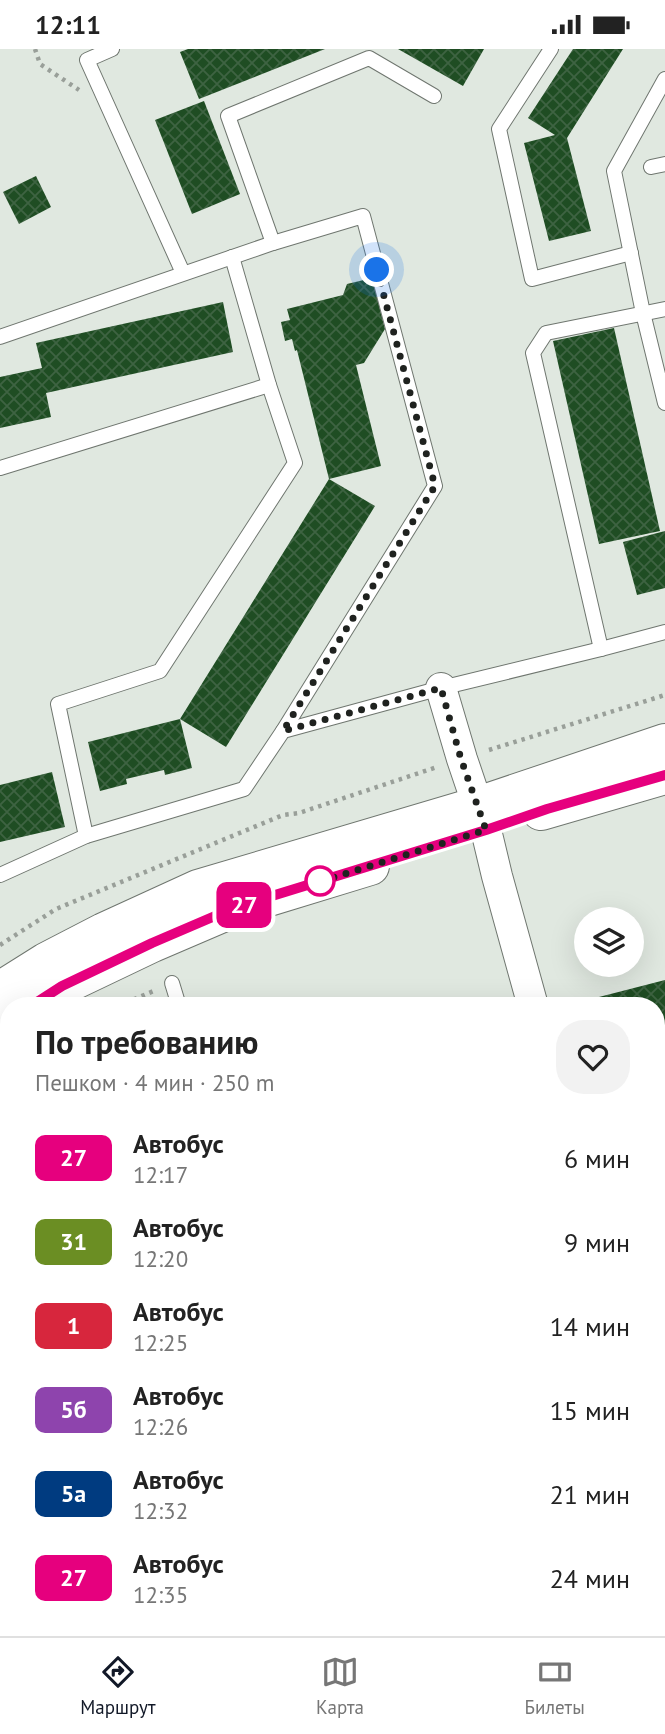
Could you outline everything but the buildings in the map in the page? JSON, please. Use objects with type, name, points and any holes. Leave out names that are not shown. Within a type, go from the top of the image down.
[{"type":"main road","points":[[45,997],[62,986],[152,943],[236,907],[482,818],[665,743]]},
{"type":"main road","points":[[0,991],[46,962],[198,889],[482,818],[547,809],[665,775]]},
{"type":"street","points":[[441,688],[461,759],[482,818],[530,997]]},
{"type":"lane","points":[[112,49],[87,60],[183,273]]},
{"type":"lane","points":[[551,49],[499,129],[532,279],[631,253]]},
{"type":"lane","points":[[273,243],[228,116],[369,58],[434,96]]},
{"type":"lane","points":[[665,79],[614,171],[643,313],[665,403]]},
{"type":"lane","points":[[0,337],[183,273],[363,216],[435,486],[244,789],[86,837],[0,875]]},
{"type":"lane","points":[[86,837],[58,704],[160,671],[295,463],[232,257]]},
{"type":"lane","points":[[601,649],[533,353],[546,334],[665,309]]},
{"type":"lane","points":[[0,468],[269,385]]},
{"type":"lane","points":[[283,731],[665,632]]},
{"type":"lane","points":[[172,983],[176,997]]},
{"type":"path","points":[[35,49],[40,64],[81,92]]},
{"type":"path","points":[[0,945],[56,909],[284,815],[299,813],[665,695]]},
{"type":"path","points":[[139,997],[172,983]]},
{"type":"bus line","name":"27","points":[[45,997],[62,986],[152,943],[236,907],[547,809],[665,775]]},
{"type":"route","points":[[320,881],[315,883],[486,830],[461,759],[441,688],[283,731],[435,486],[377,270]]}]
